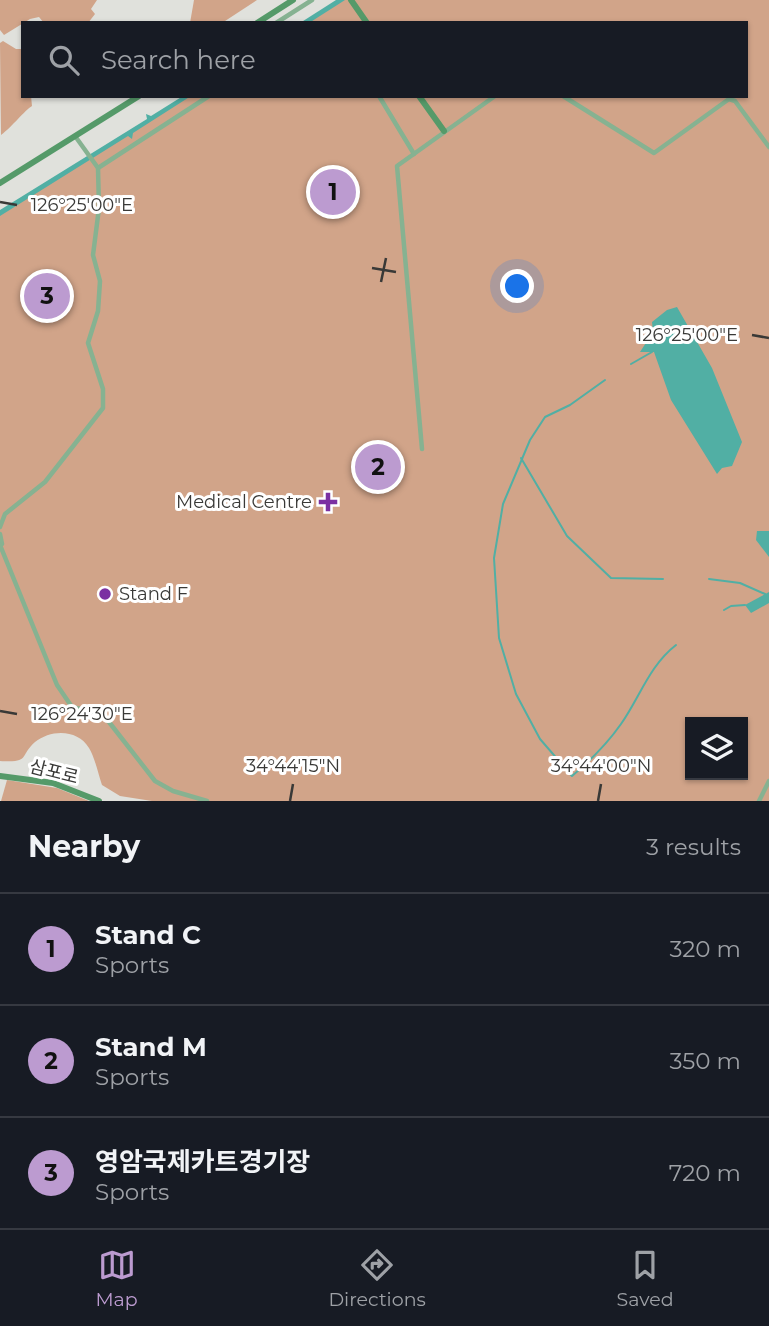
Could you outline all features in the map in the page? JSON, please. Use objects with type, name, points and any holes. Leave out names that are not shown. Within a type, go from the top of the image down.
[{"type":"street","points":[[260,21],[293,0]]},
{"type":"street","points":[[279,21],[312,0]]},
{"type":"street","points":[[353,2],[366,21]]},
{"type":"street","points":[[0,183],[136,98]]},
{"type":"street","points":[[98,168],[206,98]]},
{"type":"street","points":[[380,98],[414,154]]},
{"type":"street","points":[[420,98],[444,131]]},
{"type":"street","points":[[422,449],[397,166],[492,98]]},
{"type":"street","points":[[566,98],[654,153],[729,99],[735,101],[769,147]]},
{"type":"street","points":[[0,527],[2,516],[45,482],[103,408],[103,389],[88,343],[98,311],[100,281],[93,255],[99,208],[98,168],[75,136]]},
{"type":"street","points":[[0,534],[3,552]]},
{"type":"street","points":[[0,545],[59,690],[68,704],[104,718],[148,774],[160,784],[207,801]]},
{"type":"street","name":"삼포로","points":[[0,776],[53,783],[99,801]]},
{"type":"street","points":[[759,801],[769,781]]},
{"type":"shaded area","points":[[0,0],[97,0],[91,9],[95,14],[90,21],[42,21],[39,17],[21,21],[21,25],[4,35],[0,30]]},
{"type":"shaded area","points":[[194,0],[257,0],[225,21],[190,21]]},
{"type":"shaded area","points":[[340,0],[769,0],[769,801],[152,801],[120,796],[102,785],[89,748],[71,734],[56,733],[41,738],[20,760],[0,761],[0,213],[184,98],[748,98],[748,21],[307,21]]},
{"type":"shaded area","points":[[3,41],[21,49],[21,98],[31,98],[32,106],[1,135],[0,43]]},
{"type":"shaded area","points":[[7,780],[57,788],[89,801],[1,801]]},
{"type":"water","points":[[336,0],[345,0],[312,21],[303,21]]},
{"type":"water","points":[[180,98],[188,98],[133,133],[132,139],[128,136],[0,216],[0,210],[147,119],[146,114],[151,116]]},
{"type":"water","points":[[677,307],[712,368],[742,442],[732,466],[722,468],[717,474],[671,400],[654,352],[640,352],[653,332],[652,322],[667,310]]},
{"type":"water","points":[[757,531],[769,531],[769,557],[756,540]]},
{"type":"water","points":[[769,592],[769,603],[751,613],[745,605]]},
{"type":"waterway","points":[[631,364],[652,352]]},
{"type":"waterway","points":[[605,380],[570,405],[545,417],[530,440],[503,504],[494,558],[499,638],[516,694],[540,739],[572,776],[610,738],[628,714],[659,662],[676,645]]},
{"type":"waterway","points":[[521,458],[567,536],[611,578],[663,579]]},
{"type":"waterway","points":[[709,579],[740,583],[765,594]]},
{"type":"waterway","points":[[724,610],[731,606],[745,605]]},
{"type":"place","name":"Stand C","points":[[333,192]]},
{"type":"place","name":"영암국제카트경기장","points":[[47,296]]},
{"type":"place","name":"Stand M","points":[[378,467]]},
{"type":"place","name":"Medical Centre","points":[[328,502]]},
{"type":"place","name":"Stand F","points":[[105,594]]}]
